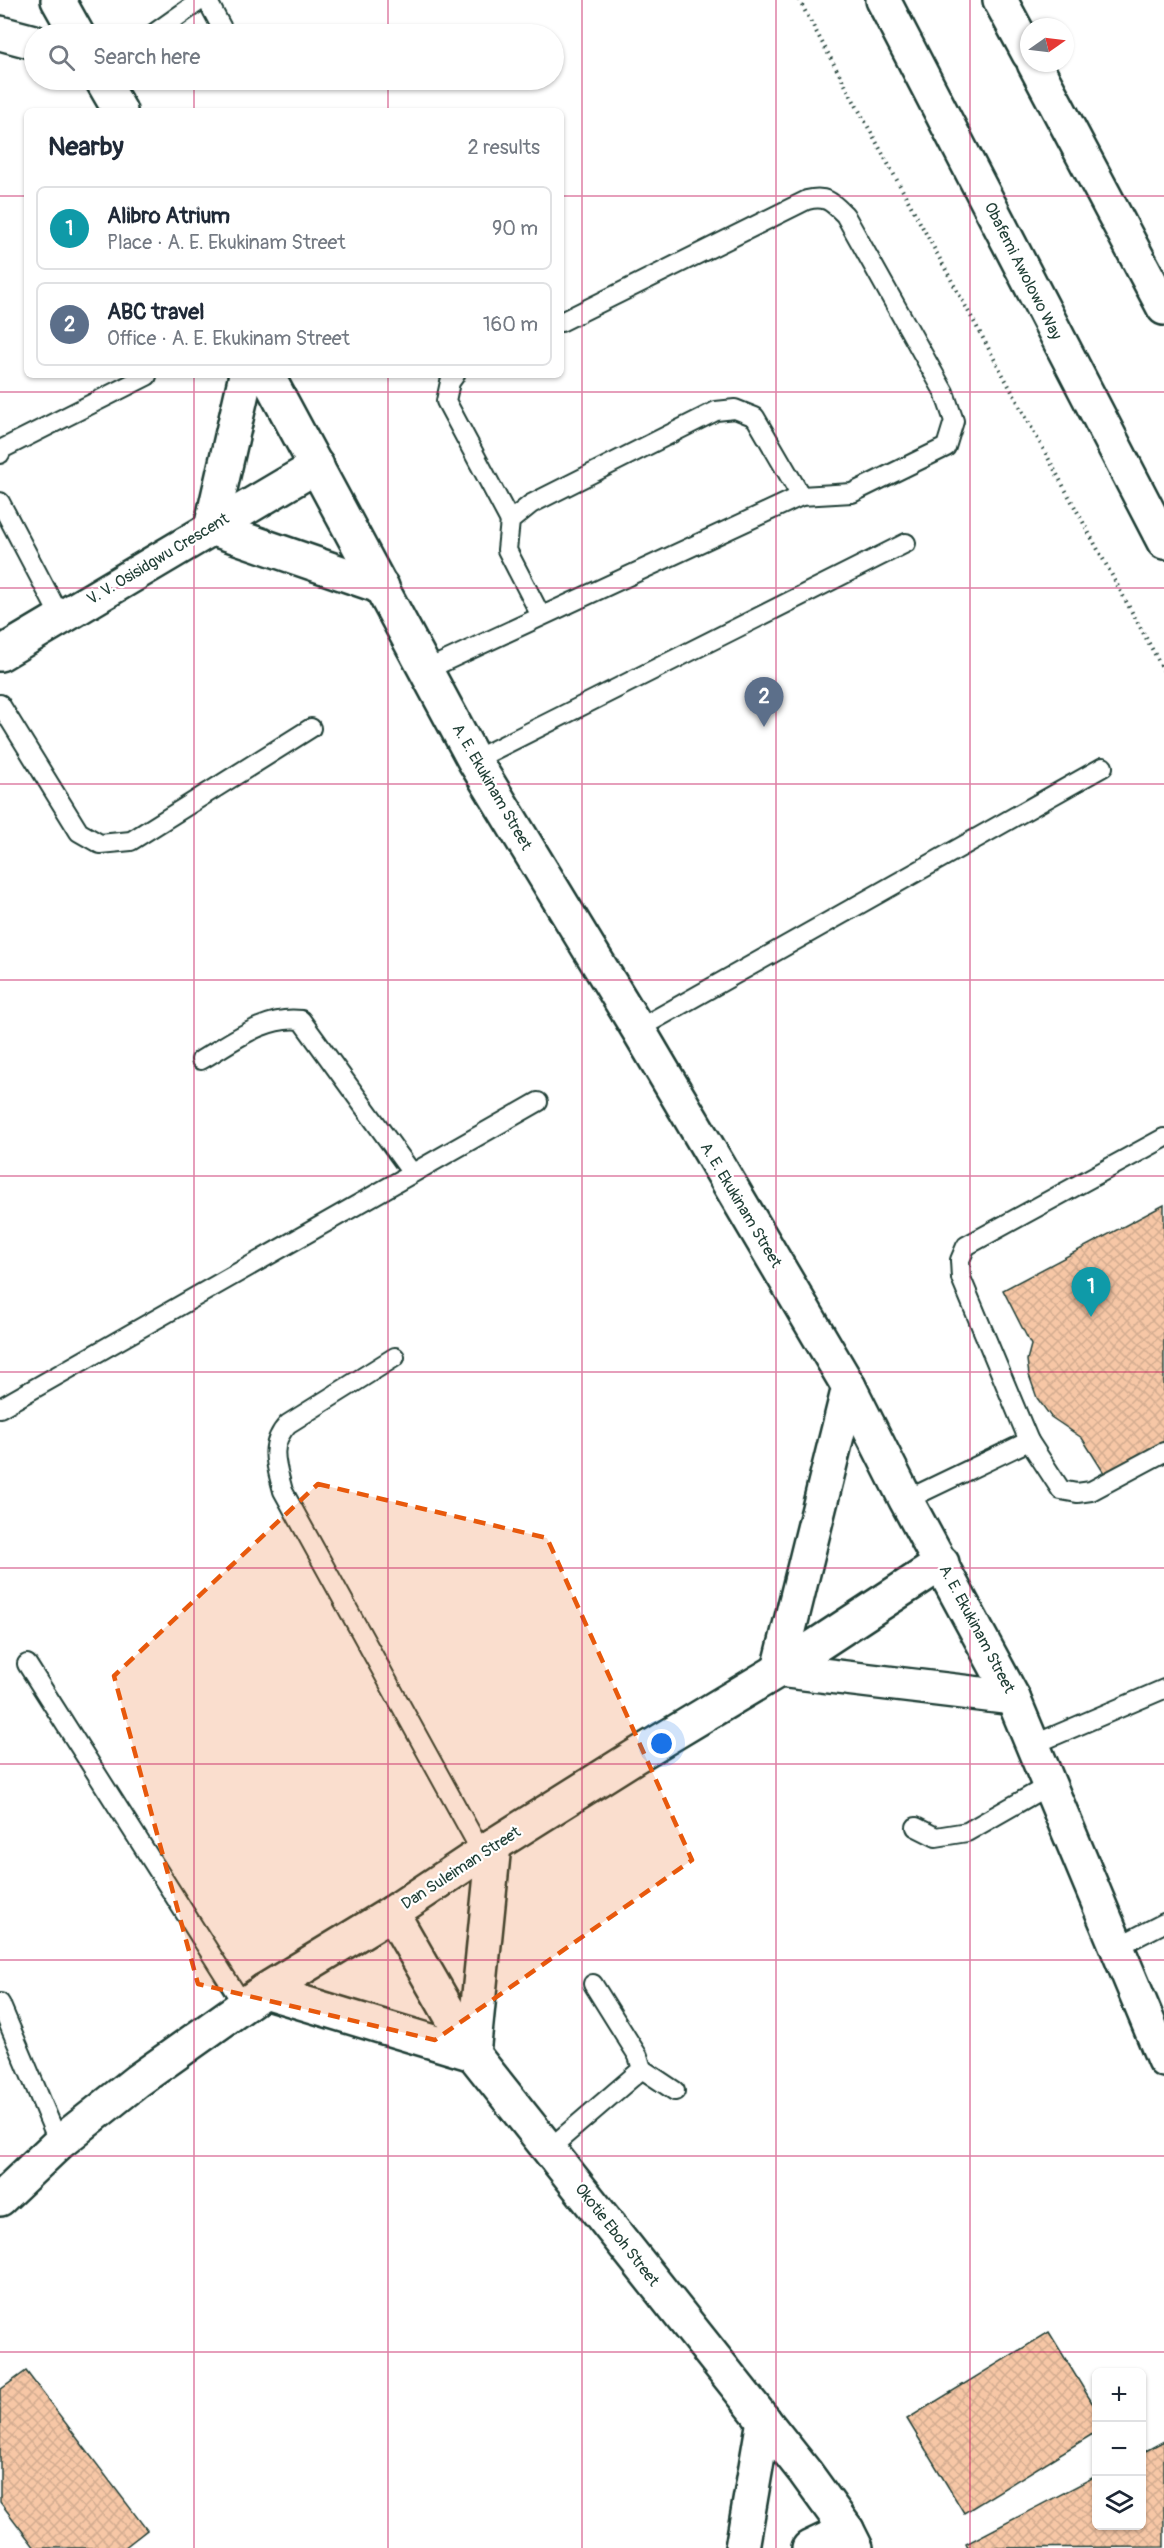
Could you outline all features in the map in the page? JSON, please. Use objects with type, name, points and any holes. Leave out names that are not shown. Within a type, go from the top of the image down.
[{"type":"street","points":[[58,0],[71,24]]},
{"type":"street","name":"Obafemi Awolowo Way","points":[[883,0],[1164,542]]},
{"type":"street","points":[[1000,0],[1020,37]]},
{"type":"street","points":[[0,33],[24,39]]},
{"type":"street","points":[[1039,72],[1164,309]]},
{"type":"street","points":[[108,90],[118,108]]},
{"type":"street","points":[[245,378],[211,528],[382,587]]},
{"type":"street","name":"A. E. Ekukinam Street","points":[[269,378],[474,760],[638,1029],[849,1387],[1035,1744],[1164,2060]]},
{"type":"street","name":"V. V. Osisidgwu Crescent","points":[[0,654],[317,466]]},
{"type":"street","points":[[849,1387],[779,1670],[1013,1698]]},
{"type":"street","name":"Dan Suleiman Street","points":[[0,2199],[59,2143],[137,2080],[254,1999],[392,1913],[634,1756],[779,1670],[942,1563]]},
{"type":"street","points":[[254,1999],[473,2054],[488,1849]]},
{"type":"street","name":"Okotie Eboh Street","points":[[392,1913],[473,2054],[764,2420],[851,2539]]},
{"type":"street","points":[[742,2548],[764,2420]]},
{"type":"street","points":[[810,2548],[851,2539]]},
{"type":"lane","points":[[167,24],[201,0]]},
{"type":"lane","points":[[207,0],[220,24]]},
{"type":"lane","points":[[426,670],[801,496],[852,493],[946,447],[954,421],[944,392],[845,215],[829,199],[818,197],[807,200],[564,321]]},
{"type":"lane","points":[[0,454],[2,449],[143,378]]},
{"type":"lane","points":[[453,378],[446,401],[510,521],[507,550],[541,616]]},
{"type":"lane","points":[[510,521],[531,504],[716,411],[735,409],[755,417],[801,496]]},
{"type":"lane","points":[[0,502],[61,618]]},
{"type":"lane","points":[[474,760],[906,543]]},
{"type":"lane","points":[[0,704],[80,832],[100,844],[131,841],[311,728]]},
{"type":"lane","points":[[638,1029],[1103,767]]},
{"type":"lane","points":[[201,1060],[270,1022],[285,1018],[301,1020],[412,1173]]},
{"type":"lane","points":[[0,1408],[538,1102]]},
{"type":"lane","points":[[1164,1138],[966,1246],[960,1260],[961,1278],[1029,1441],[1062,1490],[1077,1493],[1091,1491],[1164,1452]]},
{"type":"lane","points":[[395,1357],[288,1424],[278,1435],[275,1449],[277,1467],[283,1491],[488,1849]]},
{"type":"lane","points":[[906,1500],[1029,1441]]},
{"type":"lane","points":[[27,1664],[254,1999]]},
{"type":"lane","points":[[1035,1744],[1164,1689]]},
{"type":"lane","points":[[916,1827],[936,1837],[968,1832],[1051,1784]]},
{"type":"lane","points":[[1117,1947],[1164,1923]]},
{"type":"lane","points":[[593,1984],[638,2056],[642,2070],[675,2091]]},
{"type":"lane","points":[[0,2003],[59,2143]]},
{"type":"lane","points":[[549,2149],[642,2070]]},
{"type":"path","points":[[799,0],[1164,671]]},
{"type":"highlighted area","points":[[318,1484],[547,1538],[692,1860],[435,2040],[198,1984],[114,1676]]},
{"type":"building","points":[[1164,1205],[1164,1451],[1109,1481],[1082,1438],[1051,1417],[1037,1398],[1029,1375],[1027,1360],[1031,1345],[1003,1290]]},
{"type":"building","points":[[1049,2332],[1092,2402],[1092,2434],[964,2513],[907,2419]]},
{"type":"building","points":[[26,2371],[147,2530],[124,2548],[35,2548],[0,2502],[0,2390]]},
{"type":"building","points":[[1164,2441],[1164,2547],[968,2548],[966,2544],[1092,2478],[1092,2530],[1146,2530],[1146,2451]]},
{"type":"place","name":"ABC travel","points":[[764,727]]},
{"type":"place","name":"Alibro Atrium","points":[[1091,1317]]}]
